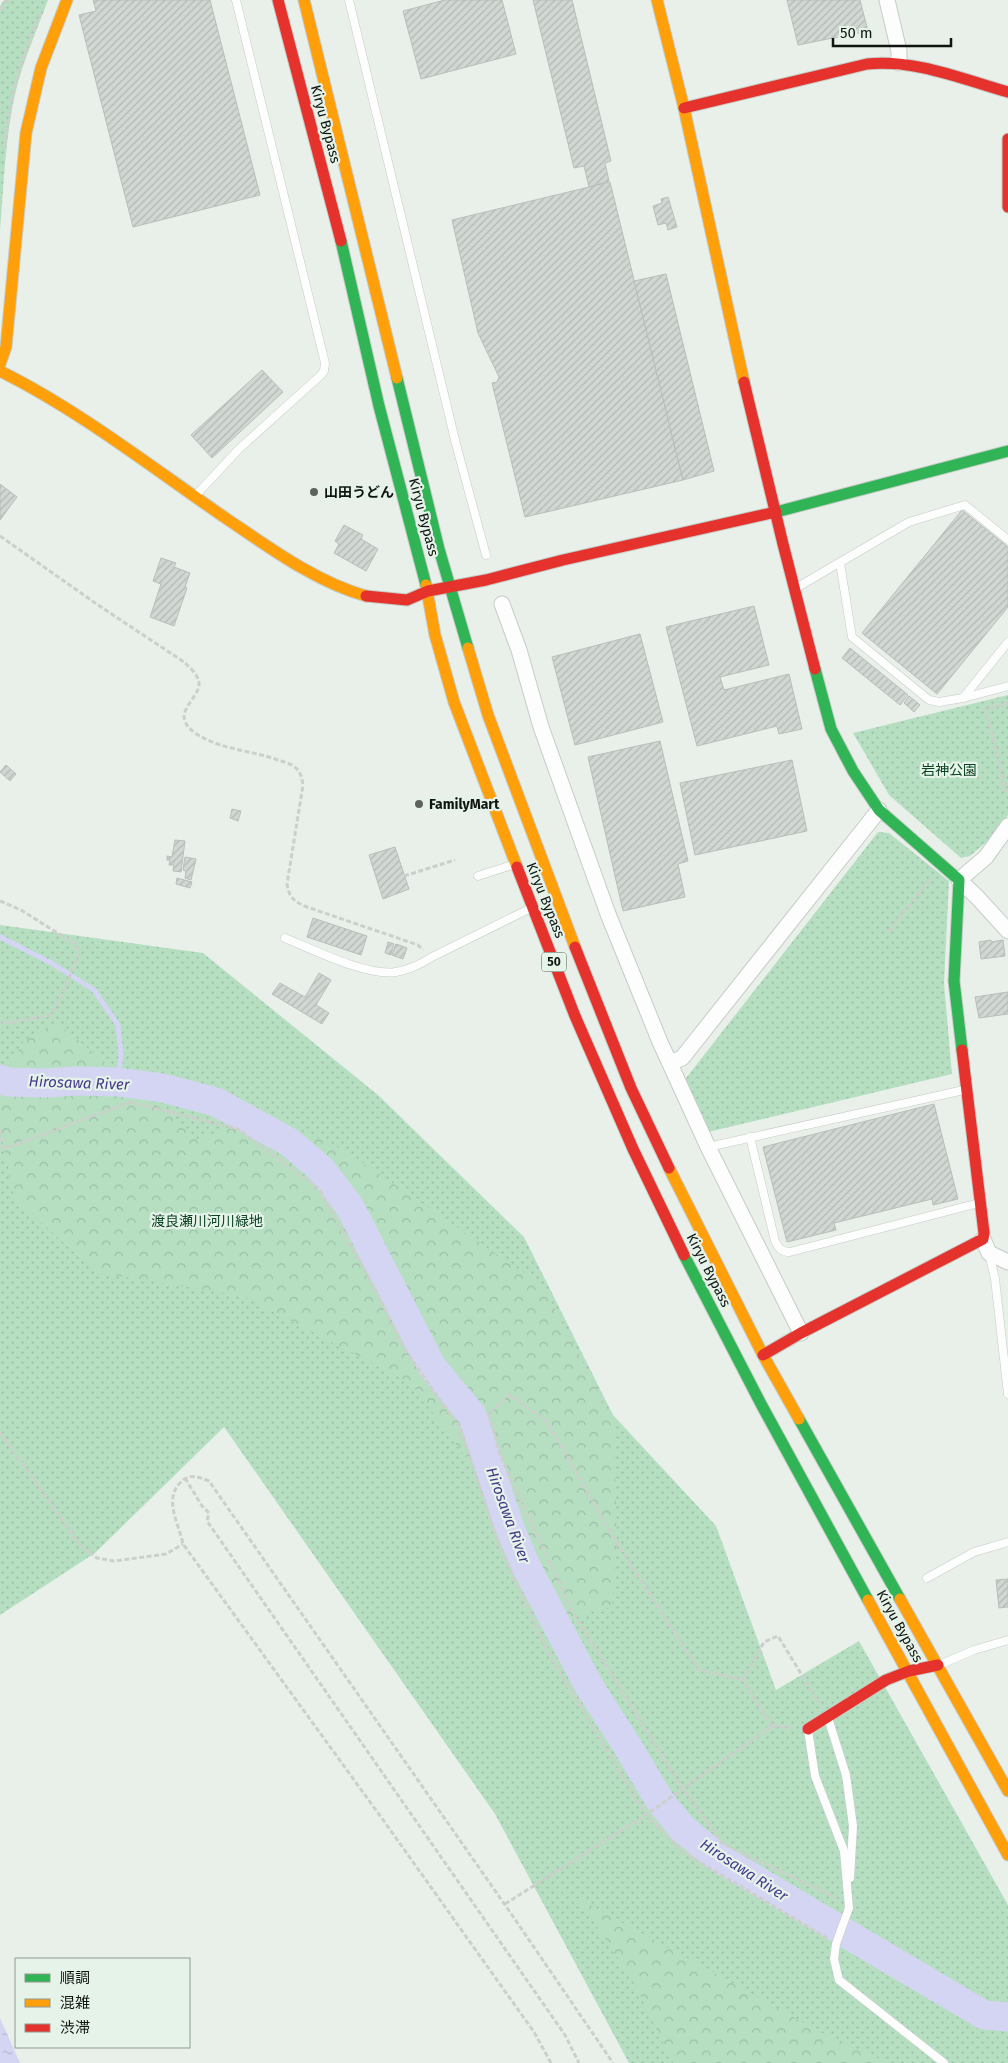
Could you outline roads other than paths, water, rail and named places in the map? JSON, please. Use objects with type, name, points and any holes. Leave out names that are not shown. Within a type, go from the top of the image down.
[{"type":"main road","points":[[0,364],[6,347],[26,134],[41,68],[67,0]]},
{"type":"main road","name":"Kiryu Bypass","points":[[278,0],[340,235],[379,406],[428,592],[435,635],[454,702],[533,907],[608,1093],[633,1150],[699,1286],[761,1404],[1008,1855]]},
{"type":"main road","name":"Kiryu Bypass","points":[[304,0],[439,549],[488,715],[601,1016],[631,1088],[674,1180],[763,1355],[1008,1791]]},
{"type":"main road","points":[[657,0],[684,108],[751,412],[794,589],[831,729],[853,771],[879,810],[959,880],[954,981],[986,1246],[802,1333],[763,1355]]},
{"type":"main road","points":[[684,108],[867,64],[888,62],[1008,92]]},
{"type":"main road","points":[[1008,139],[1008,206]]},
{"type":"main road","points":[[0,371],[40,391],[306,570],[345,589],[368,596],[407,600],[428,592],[776,512],[1008,451]]},
{"type":"main road","points":[[808,1729],[886,1680],[908,1671],[938,1665]]},
{"type":"street","points":[[887,0],[899,51],[898,63]]},
{"type":"street","points":[[502,604],[519,650],[542,727],[608,914],[670,1064],[708,1147],[802,1333]]},
{"type":"street","points":[[670,1064],[682,1058],[879,810]]},
{"type":"street","points":[[1008,826],[986,858],[959,880],[1008,932]]},
{"type":"street","points":[[986,1246],[1008,1262]]},
{"type":"lane","points":[[194,496],[252,436],[324,371],[325,363],[236,0]]},
{"type":"lane","points":[[349,0],[456,444],[486,555]]},
{"type":"lane","points":[[794,589],[909,522],[965,505],[1008,540]]},
{"type":"lane","points":[[840,562],[852,637],[929,700],[939,702],[963,698],[1008,686]]},
{"type":"lane","points":[[963,698],[1008,642]]},
{"type":"lane","points":[[478,876],[516,863]]},
{"type":"lane","points":[[285,938],[376,972],[395,972],[420,965],[432,957],[533,907]]},
{"type":"lane","points":[[708,1147],[966,1090]]},
{"type":"lane","points":[[750,1137],[775,1241],[778,1248],[784,1252],[981,1202]]},
{"type":"lane","points":[[986,1246],[994,1279],[1008,1394]]},
{"type":"lane","points":[[927,1578],[974,1552],[1008,1542]]},
{"type":"lane","points":[[938,1665],[974,1650],[1008,1640]]},
{"type":"lane","points":[[827,1716],[846,1775],[853,1826],[849,1906],[837,1941],[834,1959],[839,1980],[944,2063]]},
{"type":"lane","points":[[808,1729],[815,1776],[844,1850],[849,1906]]},
{"type":"water","points":[[0,2018],[20,2063],[0,2063]]},
{"type":"waterway","points":[[0,937],[53,964],[94,990],[118,1025],[121,1054],[118,1082]]},
{"type":"waterway","name":"Hirosawa River","points":[[0,1079],[7,1082],[118,1082],[163,1088],[216,1102],[289,1142],[321,1169],[350,1207],[432,1367],[472,1415],[510,1528],[526,1566],[589,1686],[660,1801],[682,1828],[717,1857],[984,2015],[1008,2017]]},
{"type":"place","name":"山田うどん","points":[[314,492]]},
{"type":"place","name":"FamilyMart","points":[[419,804]]},
{"type":"park label","name":"岩神公園","points":[[949,770]]},
{"type":"park label","name":"渡良瀬川河川緑地","points":[[207,1221]]}]
